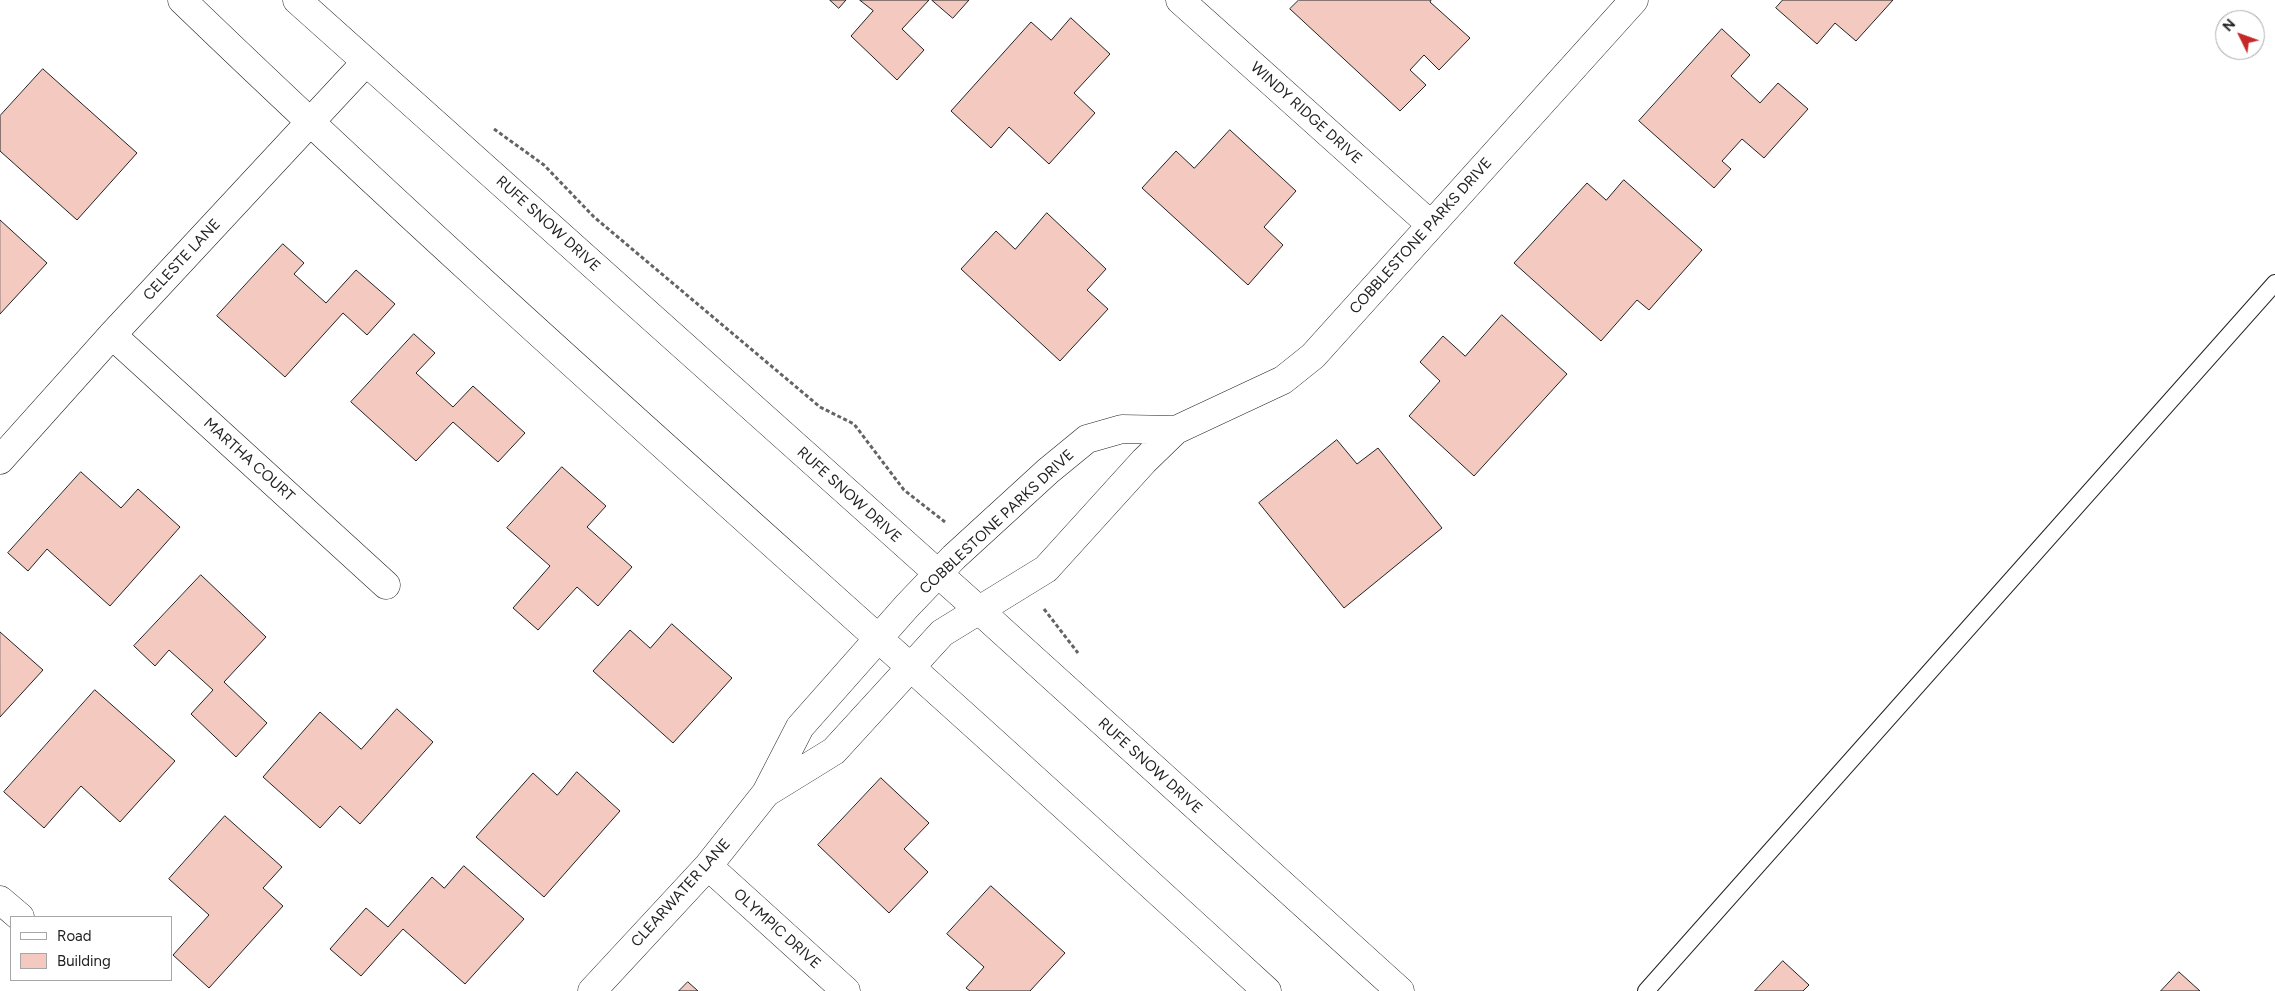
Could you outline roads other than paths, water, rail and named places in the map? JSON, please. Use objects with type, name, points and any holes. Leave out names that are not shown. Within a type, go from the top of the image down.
[{"type":"street","points":[[182,0],[310,123],[548,342],[1267,991]]},
{"type":"street","name":"RUFE SNOW DRIVE","points":[[297,0],[980,611],[1400,991]]},
{"type":"street","name":"WINDY RIDGE DRIVE","points":[[1180,0],[1431,226]]},
{"type":"street","name":"COBBLESTONE PARKS DRIVE","points":[[942,633],[1046,569],[1144,461],[1176,430],[1283,380],[1312,356],[1634,0]]},
{"type":"street","name":"CELESTE LANE","points":[[0,460],[112,335],[366,62]]},
{"type":"street","name":"MARTHA COURT","points":[[112,335],[386,585]]},
{"type":"street","name":"COBBLESTONE PARKS DRIVE","points":[[907,606],[938,574],[1048,471],[1087,439],[1122,429],[1176,430]]},
{"type":"street","name":"CLEARWATER LANE","points":[[592,991],[708,866],[766,793],[800,727],[907,606]]},
{"type":"street","name":"CLEARWATER LANE","points":[[766,793],[834,751],[942,633]]},
{"type":"street","name":"OLYMPIC DRIVE","points":[[708,866],[846,991]]},
{"type":"street","points":[[0,900],[19,916]]},
{"type":"lane","points":[[1646,991],[2275,283]]}]
